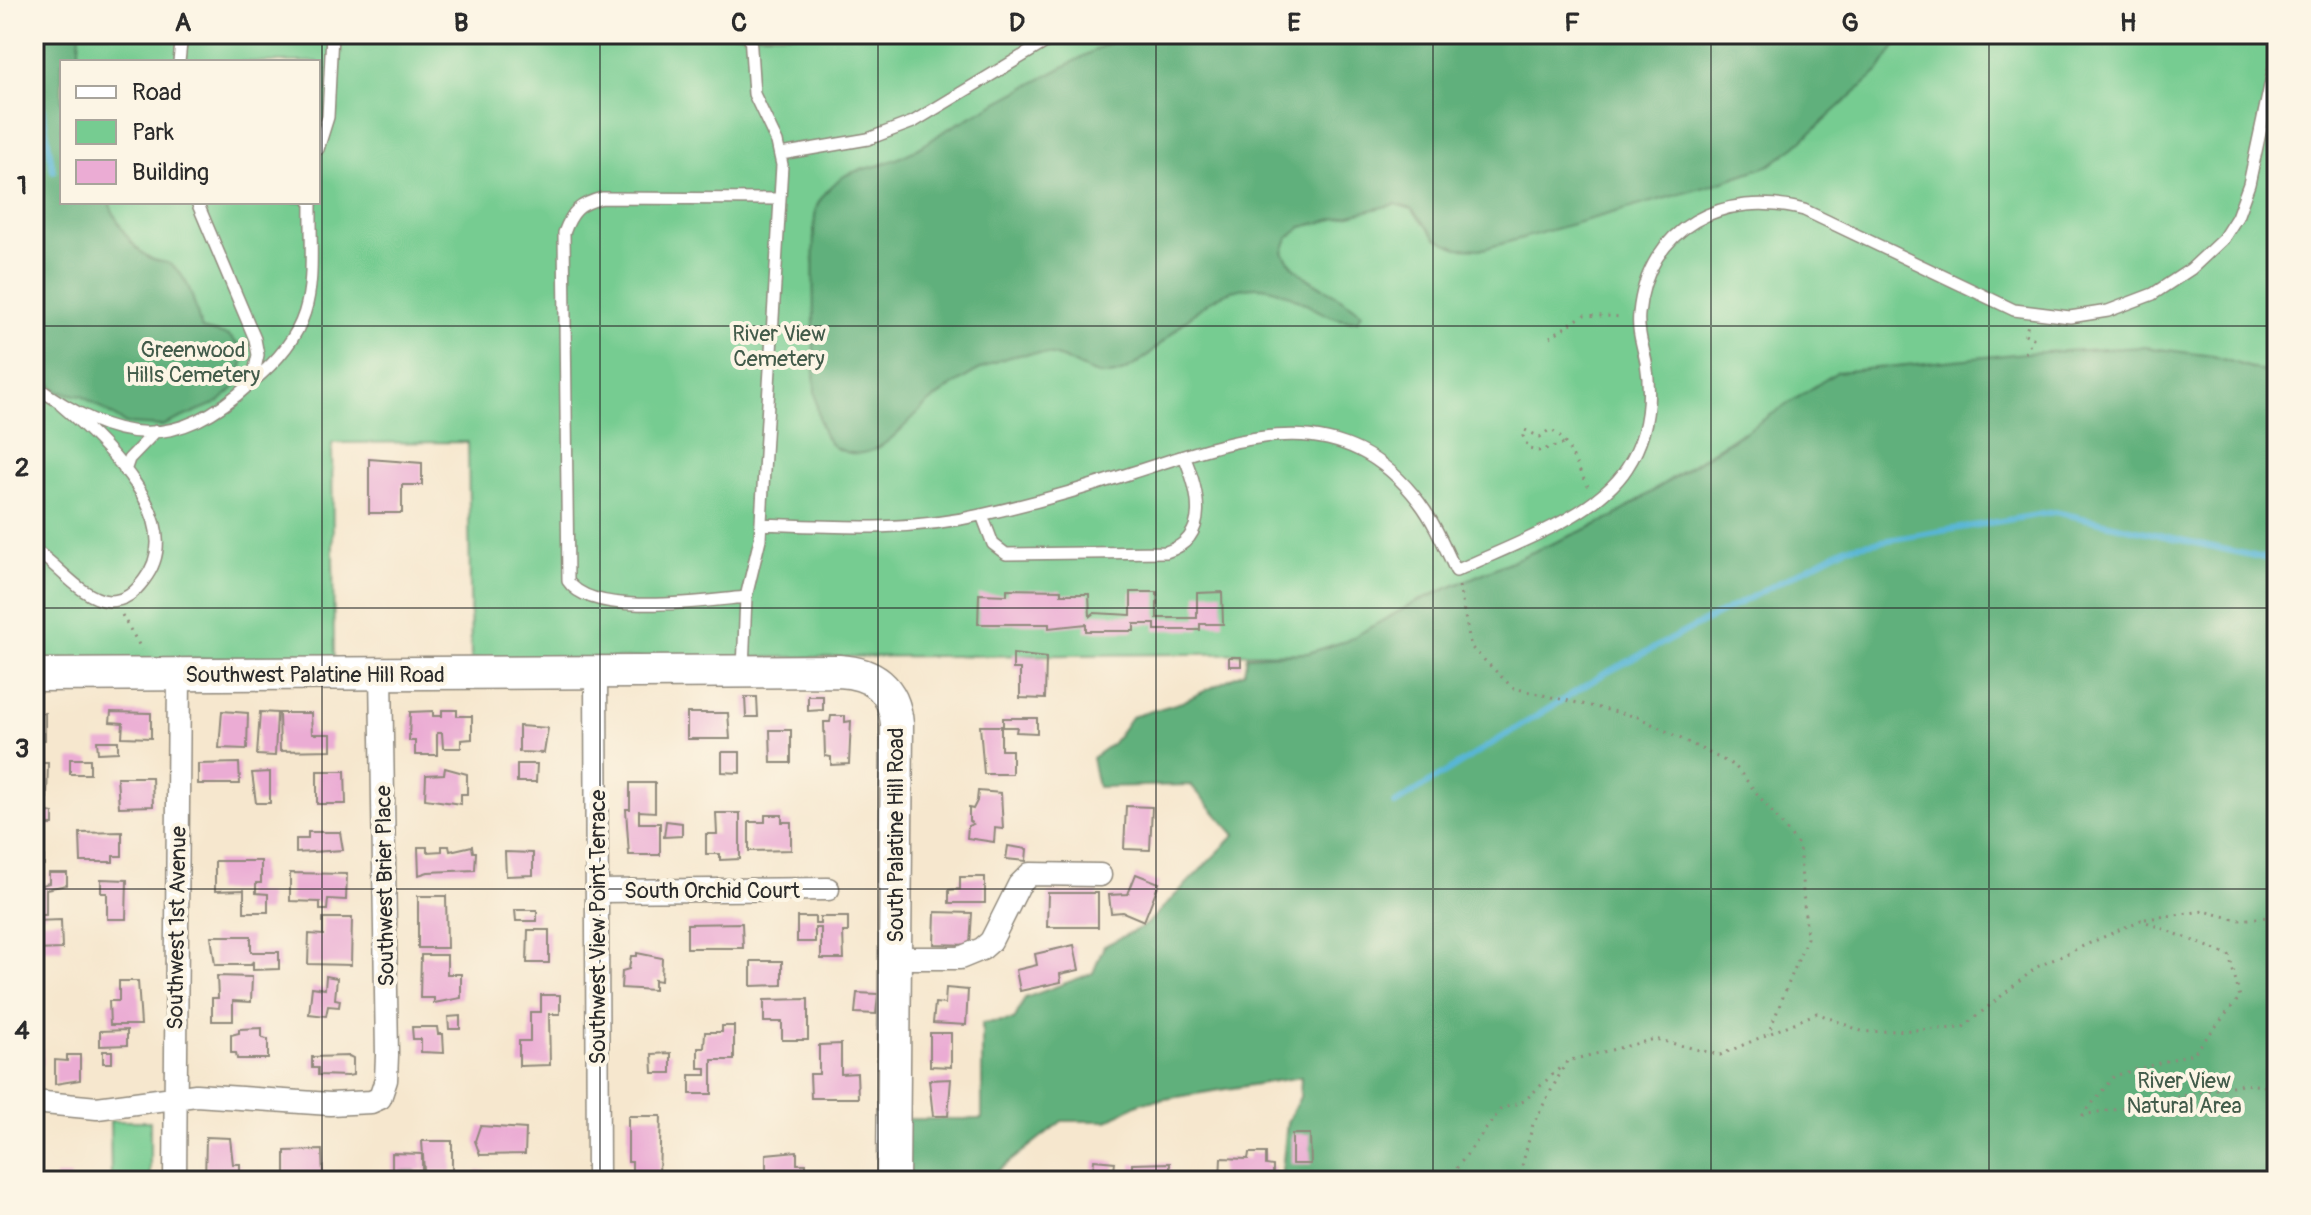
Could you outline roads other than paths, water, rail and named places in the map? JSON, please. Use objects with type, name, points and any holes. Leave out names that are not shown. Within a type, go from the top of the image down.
[{"type":"street","name":"South Palatine Hill Road","points":[[596,673],[850,671],[876,680],[893,699],[897,724],[893,1181]]},
{"type":"street","name":"Southwest Brier Place","points":[[174,1098],[229,1095],[330,1104],[371,1102],[380,1098],[386,1080],[387,1055],[381,673]]},
{"type":"street","name":"Southwest Palatine Hill Road","points":[[34,675],[596,673]]},
{"type":"street","name":"Southwest View Point Terrace","points":[[596,673],[598,1181]]},
{"type":"street","name":"Southwest 1st Avenue","points":[[175,1181],[179,675]]},
{"type":"street","points":[[895,958],[960,958],[982,949],[991,941],[1019,885],[1030,874],[1100,875]]},
{"type":"street","name":"South Orchid Court","points":[[597,891],[828,889]]},
{"type":"street","points":[[34,1102],[105,1108],[174,1098]]},
{"type":"lane","points":[[179,60],[182,34]]},
{"type":"lane","points":[[320,143],[328,117],[332,34]]},
{"type":"lane","points":[[743,672],[746,597],[761,524],[781,154],[754,94],[750,34]]},
{"type":"lane","points":[[781,154],[868,139],[913,122],[1059,34]]},
{"type":"lane","points":[[761,524],[875,528],[982,515],[1092,486],[1184,456],[1278,433],[1307,435],[1347,446],[1384,468],[1418,500],[1456,571],[1597,499],[1628,467],[1646,423],[1648,380],[1638,317],[1647,276],[1679,232],[1716,211],[1749,202],[1804,210],[1997,304],[2033,315],[2090,315],[2127,305],[2191,269],[2223,239],[2249,184],[2277,53]]},
{"type":"lane","points":[[746,597],[698,602],[611,603],[583,597],[568,581],[564,233],[572,212],[585,203],[602,198],[778,199]]},
{"type":"lane","points":[[198,204],[255,339],[258,355],[252,382]]},
{"type":"lane","points":[[61,405],[95,422],[134,433],[174,430],[223,409],[285,348],[304,321],[311,292],[311,204]]},
{"type":"lane","points":[[34,385],[94,434],[125,471],[149,506],[159,538],[153,569],[133,595],[108,601],[82,589],[34,550]]},
{"type":"lane","points":[[125,471],[129,459],[156,431]]},
{"type":"lane","points":[[982,515],[993,544],[1006,554],[1166,552],[1186,541],[1197,525],[1198,498],[1184,456]]},
{"type":"waterway","points":[[34,56],[53,171]]},
{"type":"waterway","points":[[1395,804],[1604,674],[1847,547],[2055,512],[2277,561]]},
{"type":"park label","name":"River View Cemetery","points":[[779,346]]},
{"type":"park label","name":"Greenwood Hills Cemetery","points":[[193,362]]},
{"type":"park label","name":"River View Natural Area","points":[[2184,1092]]}]
